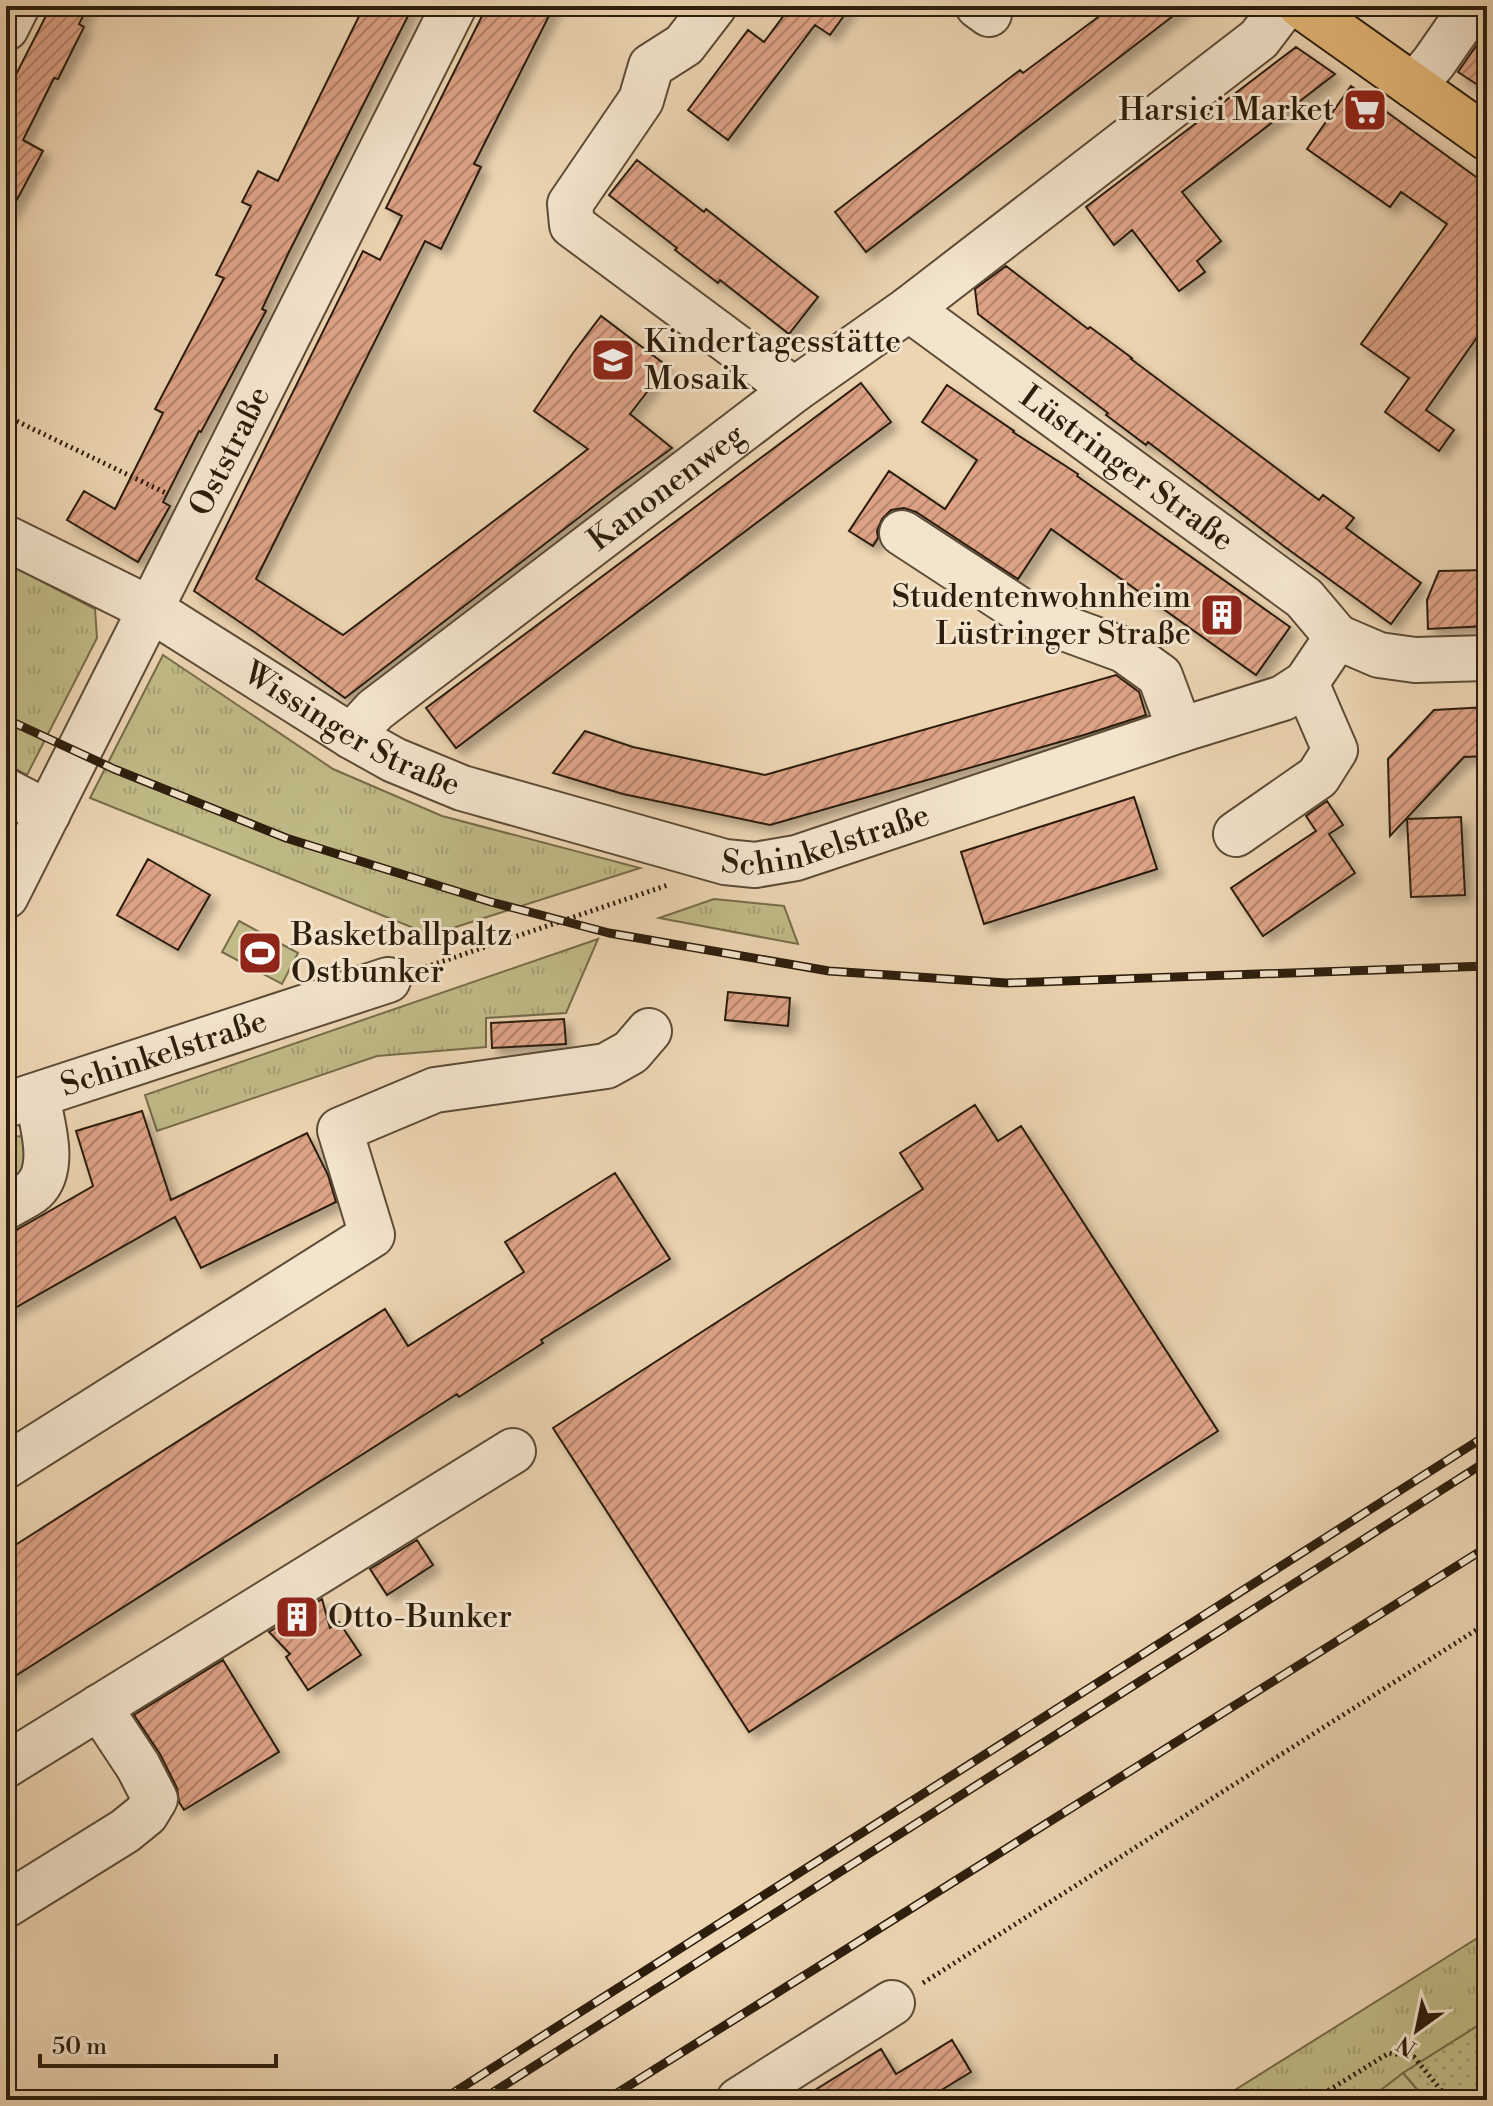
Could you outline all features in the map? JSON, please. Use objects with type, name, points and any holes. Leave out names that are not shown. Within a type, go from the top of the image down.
[{"type":"main road","points":[[1302,7],[1487,138]]},
{"type":"street","points":[[6,28],[17,6]]},
{"type":"street","name":"Oststraße","points":[[6,896],[454,6]]},
{"type":"street","points":[[714,6],[684,45],[651,66],[641,100],[570,204],[572,225],[794,390]]},
{"type":"street","points":[[1414,86],[1473,6]]},
{"type":"street","name":"Kanonenweg","points":[[351,736],[375,710],[794,390],[909,309],[1302,7]]},
{"type":"street","name":"Lüstringer Straße","points":[[909,309],[1304,598],[1337,637]]},
{"type":"street","points":[[902,533],[1026,614],[1124,650],[1160,676],[1180,730]]},
{"type":"street","name":"Wissinger Straße","points":[[6,538],[150,609],[394,760],[462,788],[725,862]]},
{"type":"street","points":[[1337,637],[1379,655],[1403,659],[1487,658]]},
{"type":"street","name":"Schinkelstraße","points":[[725,862],[755,865],[796,858],[1283,698],[1306,683],[1337,637]]},
{"type":"street","points":[[1236,834],[1318,777],[1335,750],[1306,683]]},
{"type":"street","points":[[6,791],[48,813]]},
{"type":"street","name":"Schinkelstraße","points":[[22,1100],[388,980]]},
{"type":"street","points":[[6,1466],[372,1235],[340,1130],[435,1090],[606,1066],[631,1052],[649,1031]]},
{"type":"street","points":[[6,1207],[32,1191],[42,1180],[47,1162],[22,1100]]},
{"type":"street","points":[[6,1765],[513,1451]]},
{"type":"street","points":[[6,1905],[125,1831],[146,1814],[155,1799],[138,1766],[99,1707]]},
{"type":"street","points":[[739,2100],[892,2003]]},
{"type":"path","points":[[6,416],[201,510]]},
{"type":"path","name":"Schinkelstraße","points":[[388,980],[691,877],[725,862]]},
{"type":"path","points":[[892,2003],[1487,1623]]},
{"type":"path","points":[[1313,2100],[1389,2053],[1414,2057],[1449,2100]]},
{"type":"green space","points":[[6,563],[95,609],[97,638],[27,775],[6,764]]},
{"type":"green space","points":[[163,655],[333,769],[442,816],[640,868],[431,935],[90,798]]},
{"type":"green space","points":[[714,899],[784,906],[798,944],[659,918]]},
{"type":"green space","name":"Basketballpaltz Ostbunker","points":[[239,921],[298,953],[282,984],[222,952]]},
{"type":"green space","points":[[598,939],[566,1013],[486,1018],[486,1047],[377,1056],[157,1131],[145,1095]]},
{"type":"green space","points":[[25,1136],[29,1169],[12,1186],[6,1175],[6,1137]]},
{"type":"green space","points":[[1487,1932],[1487,2020],[1403,2073],[1368,2100],[1219,2100]]},
{"type":"green space","points":[[1487,2020],[1487,2100],[1426,2100],[1403,2073]]},
{"type":"green space","points":[[1403,2073],[1426,2100],[1368,2100]]},
{"type":"building","points":[[51,6],[88,6],[79,24],[84,27],[23,140],[43,151],[6,220],[6,94]]},
{"type":"building","points":[[364,6],[413,6],[288,254],[262,309],[266,311],[163,502],[170,506],[138,562],[67,520],[84,491],[115,509],[163,413],[155,409],[224,278],[216,275],[251,206],[242,202],[258,171],[278,181]]},
{"type":"building","points":[[487,6],[554,6],[474,164],[481,167],[441,249],[425,241],[256,579],[343,635],[552,477],[588,449],[534,411],[601,316],[667,366],[630,414],[672,448],[345,698],[194,591],[363,251],[380,260],[402,216],[386,208]]},
{"type":"building","points":[[788,6],[851,6],[830,35],[815,25],[728,140],[688,110],[748,30],[764,42]]},
{"type":"building","points":[[1113,6],[1186,6],[866,252],[835,212],[1020,70],[1023,73]]},
{"type":"building","points":[[1487,30],[1487,91],[1458,72]]},
{"type":"building","points":[[1296,47],[1335,74],[1182,192],[1221,241],[1197,261],[1205,272],[1179,291],[1132,230],[1114,245],[1086,207]]},
{"type":"building","points":[[1351,86],[1487,185],[1487,323],[1426,410],[1454,430],[1439,451],[1385,412],[1409,378],[1361,344],[1447,224],[1401,192],[1390,207],[1307,149]]},
{"type":"building","points":[[637,160],[704,212],[706,209],[818,297],[789,334],[720,280],[718,283],[675,250],[677,248],[609,195]]},
{"type":"building","points":[[1006,266],[1319,500],[1323,495],[1354,518],[1346,528],[1421,583],[1391,624],[1148,442],[1146,445],[1106,415],[1108,413],[978,314],[975,289]]},
{"type":"building","points":[[861,383],[891,422],[456,748],[426,708]]},
{"type":"building","points":[[947,385],[1078,474],[1290,627],[1256,675],[1051,529],[1018,579],[916,512],[904,508],[891,510],[882,519],[873,546],[849,531],[889,471],[945,509],[977,460],[922,422]]},
{"type":"building","points":[[1487,570],[1487,626],[1428,629],[1427,600],[1439,571]]},
{"type":"building","points":[[1116,675],[1139,692],[1146,715],[770,825],[623,794],[553,773],[585,731],[633,747],[765,775]]},
{"type":"building","points":[[1487,707],[1487,756],[1464,757],[1390,836],[1388,759],[1434,710]]},
{"type":"building","points":[[1134,797],[1157,869],[984,924],[961,852]]},
{"type":"building","points":[[1327,801],[1343,825],[1329,834],[1355,873],[1263,936],[1231,888],[1316,831],[1306,816]]},
{"type":"building","points":[[1461,817],[1465,895],[1411,897],[1407,819]]},
{"type":"building","points":[[148,859],[210,895],[178,950],[117,915]]},
{"type":"building","points":[[728,992],[790,998],[788,1026],[725,1020]]},
{"type":"building","points":[[564,1019],[566,1044],[492,1048],[491,1023]]},
{"type":"building","points":[[975,1105],[998,1141],[1021,1126],[1218,1431],[749,1732],[553,1428],[923,1189],[900,1153]]},
{"type":"building","points":[[142,1111],[171,1200],[307,1133],[328,1175],[336,1202],[201,1268],[175,1217],[6,1313],[6,1236],[93,1186],[76,1131]]},
{"type":"building","points":[[615,1173],[670,1259],[541,1340],[543,1343],[459,1397],[457,1394],[6,1682],[6,1551],[385,1309],[408,1346],[524,1272],[505,1242]]},
{"type":"building","points":[[417,1540],[433,1565],[387,1595],[370,1569]]},
{"type":"building","points":[[322,1599],[330,1628],[339,1622],[361,1655],[308,1690],[286,1657],[290,1654],[269,1632]]},
{"type":"building","points":[[223,1660],[279,1752],[184,1810],[160,1754],[134,1715]]},
{"type":"building","points":[[952,2040],[971,2072],[925,2100],[799,2100],[881,2049],[896,2074]]},
{"type":"railway","points":[[6,719],[114,769],[286,838],[491,902],[609,933],[829,971],[1007,983],[1487,966]]},
{"type":"railway","points":[[442,2100],[1487,1435]]},
{"type":"railway","points":[[481,2100],[1487,1461]]},
{"type":"railway","points":[[606,2100],[1487,1547]]},
{"type":"place","name":"Harsici Market","points":[[1365,110]]},
{"type":"place","name":"Kindertagesstätte Mosaik","points":[[613,360]]},
{"type":"place","name":"Studentenwohnheim Lüstringer Straße","points":[[1222,615]]},
{"type":"place","name":"Basketballpaltz Ostbunker","points":[[260,953]]},
{"type":"place","name":"Otto-Bunker","points":[[297,1617]]}]
